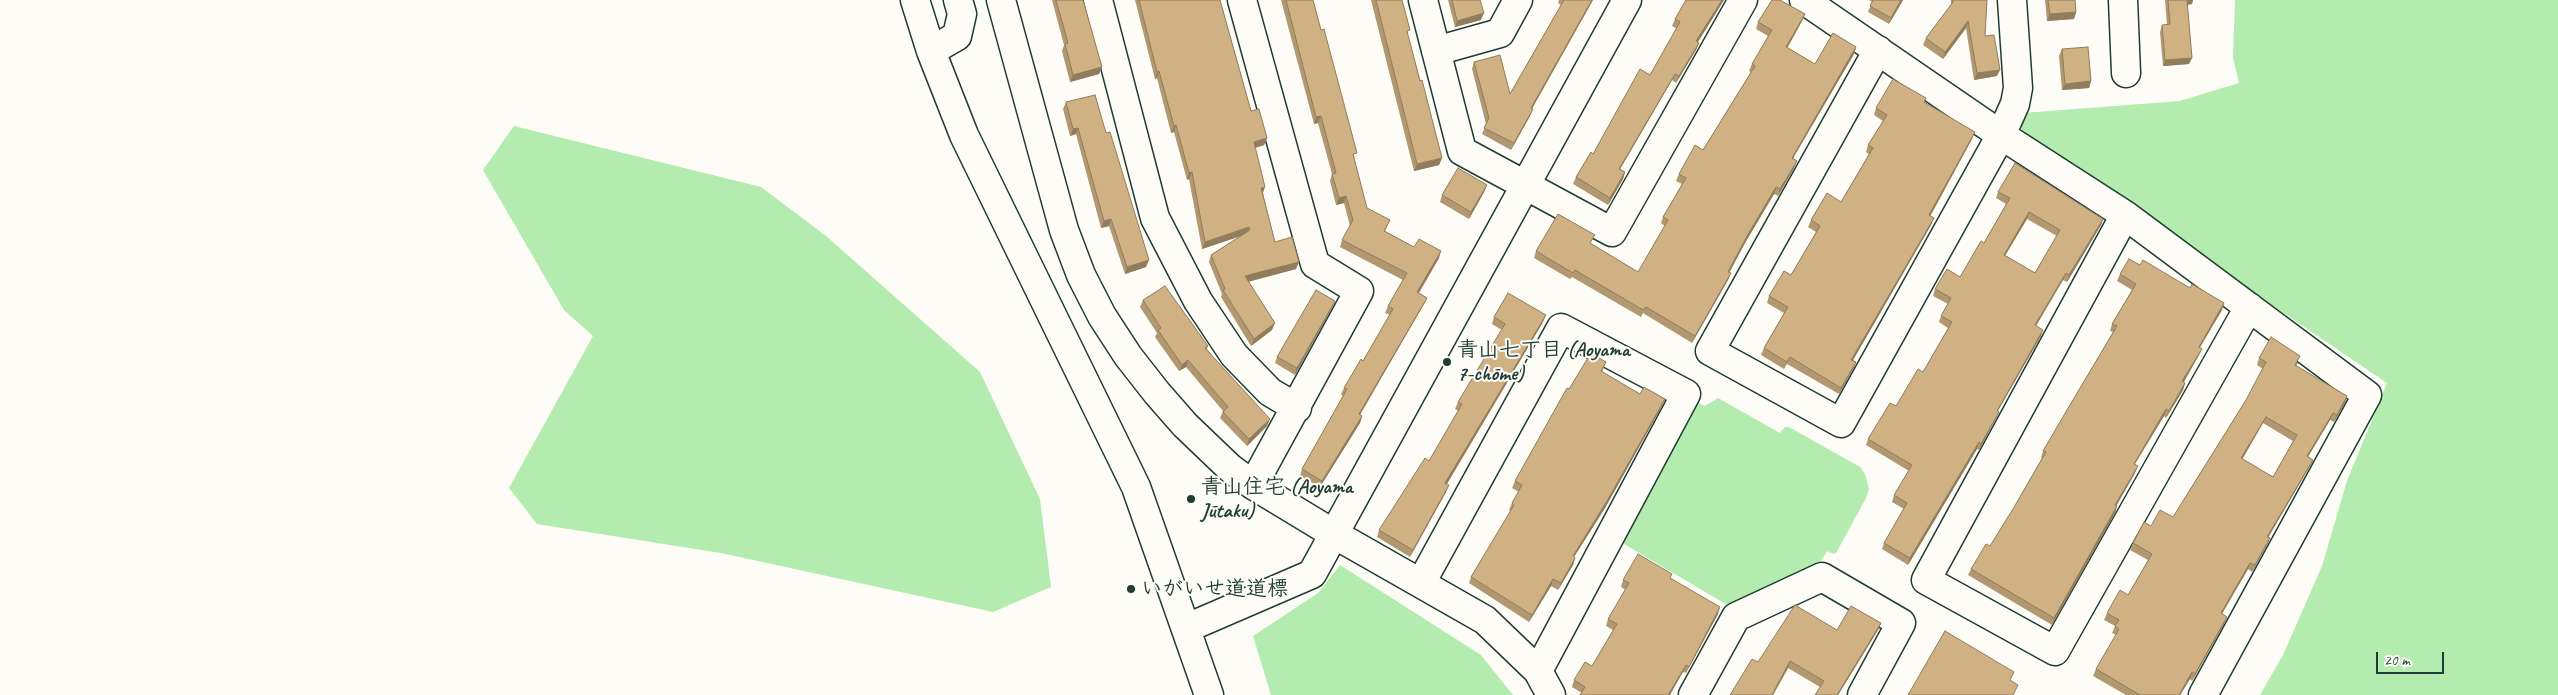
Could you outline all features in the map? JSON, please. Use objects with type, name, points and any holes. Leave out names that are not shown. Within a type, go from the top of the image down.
[{"type":"street","points":[[915,0],[931,50],[964,135],[1136,487],[1209,695]]},
{"type":"street","points":[[931,50],[957,36],[962,14],[958,0]]},
{"type":"street","points":[[1001,0],[1064,230],[1081,275],[1102,316],[1123,348],[1157,393],[1185,425],[1230,468],[1253,485],[1334,534],[1485,620],[1538,671],[1551,695]]},
{"type":"street","points":[[1098,0],[1155,218],[1198,301],[1234,355],[1270,392],[1297,408]]},
{"type":"street","points":[[1242,0],[1315,264],[1359,291],[1297,408],[1253,485]]},
{"type":"street","points":[[1423,0],[1462,152],[1612,232],[1743,0]]},
{"type":"street","points":[[1436,52],[1500,33],[1518,0]]},
{"type":"street","points":[[1187,628],[1312,574],[1627,0]]},
{"type":"street","points":[[1804,0],[2001,135],[2125,215],[2367,395],[2203,695]]},
{"type":"street","points":[[1878,50],[1710,351],[1841,423],[2001,135],[2014,104],[2018,88],[2012,0]]},
{"type":"street","points":[[2124,0],[2126,73]]},
{"type":"street","points":[[2125,215],[1926,580],[2055,651],[2250,307]]},
{"type":"street","points":[[1421,583],[1562,328],[1686,394],[1538,671]]},
{"type":"street","points":[[1693,695],[1736,617],[1822,577],[1901,623],[1862,695]]},
{"type":"green space","points":[[2235,0],[2558,0],[2558,695],[2260,695],[2283,655],[2322,566],[2347,481],[2387,383],[2024,137],[2020,122],[2023,113],[2180,101],[2239,83],[2233,58]]},
{"type":"green space","points":[[514,126],[761,187],[826,236],[980,372],[1040,499],[1051,587],[993,612],[721,553],[537,524],[509,488],[593,336],[564,310],[483,170]]},
{"type":"green space","points":[[1718,398],[1780,433],[1785,427],[1789,427],[1860,467],[1865,474],[1869,489],[1836,553],[1833,554],[1827,551],[1819,564],[1729,606],[1619,541],[1696,402],[1705,406]]},
{"type":"green space","points":[[1340,565],[1481,655],[1513,695],[1271,695],[1253,636],[1318,593]]},
{"type":"building","points":[[1056,0],[1083,0],[1102,67],[1073,75],[1065,44],[1068,43]]},
{"type":"building","points":[[1139,0],[1220,0],[1251,111],[1259,109],[1267,138],[1254,142],[1265,187],[1261,188],[1275,242],[1292,237],[1299,262],[1245,276],[1275,323],[1254,339],[1223,290],[1225,289],[1211,255],[1250,230],[1249,227],[1205,242],[1192,172],[1189,173],[1159,71],[1157,72]]},
{"type":"building","points":[[1286,0],[1313,0],[1321,30],[1324,29],[1357,153],[1353,154],[1367,208],[1390,220],[1384,231],[1414,247],[1419,239],[1441,251],[1417,292],[1427,298],[1359,414],[1362,416],[1322,481],[1302,469],[1347,389],[1344,388],[1361,359],[1363,361],[1393,309],[1388,306],[1407,273],[1342,240],[1353,220],[1346,196],[1339,198],[1332,174],[1336,173],[1321,116],[1316,117]]},
{"type":"building","points":[[1376,0],[1402,0],[1410,30],[1407,31],[1442,158],[1417,164]]},
{"type":"building","points":[[1452,0],[1480,0],[1484,13],[1457,21]]},
{"type":"building","points":[[1564,0],[1592,0],[1531,108],[1533,109],[1514,143],[1484,128],[1489,118],[1474,62],[1500,55],[1510,94]]},
{"type":"building","points":[[1686,0],[1722,0],[1696,41],[1699,43],[1679,76],[1675,74],[1619,169],[1625,172],[1610,198],[1576,177],[1591,152],[1593,154],[1640,69],[1650,75],[1680,22],[1675,19]]},
{"type":"building","points":[[1772,0],[1780,0],[1805,14],[1786,47],[1815,64],[1833,33],[1856,47],[1792,158],[1797,161],[1780,189],[1776,187],[1747,236],[1728,272],[1731,273],[1695,336],[1646,307],[1643,310],[1575,270],[1573,273],[1536,251],[1558,214],[1595,235],[1590,243],[1638,272],[1668,220],[1663,217],[1686,178],[1679,174],[1695,145],[1703,150],[1755,66],[1752,64],[1772,30],[1758,22]]},
{"type":"building","points":[[1873,0],[1901,0],[1891,18],[1870,6]]},
{"type":"building","points":[[1953,0],[1987,0],[1985,36],[1994,35],[2000,70],[1977,73],[1968,21],[1945,52],[1926,38]]},
{"type":"building","points":[[2048,0],[2075,0],[2076,12],[2050,14]]},
{"type":"building","points":[[2168,0],[2187,0],[2192,58],[2165,60],[2162,25],[2170,24]]},
{"type":"building","points":[[2088,47],[2091,81],[2065,84],[2062,49]]},
{"type":"building","points":[[1893,79],[1926,98],[1924,102],[1975,132],[1929,215],[1934,218],[1851,360],[1856,362],[1841,388],[1790,357],[1787,362],[1764,348],[1788,307],[1769,296],[1784,271],[1791,275],[1820,226],[1811,220],[1827,193],[1841,202],[1873,148],[1868,145],[1887,115],[1876,108]]},
{"type":"building","points":[[1095,95],[1106,133],[1110,132],[1149,260],[1127,267],[1111,219],[1104,221],[1078,128],[1073,129],[1066,102]]},
{"type":"building","points":[[2015,163],[2103,219],[2069,275],[2066,273],[2035,325],[2043,330],[1997,411],[1999,412],[1981,444],[1979,442],[1910,558],[1884,543],[1907,503],[1894,495],[1912,465],[1868,439],[1890,403],[1896,406],[1918,369],[1923,372],[1952,322],[1941,316],[1951,298],[1935,289],[1947,269],[1960,277],[1981,241],[1984,243],[2010,198],[1998,192]],"holes":[[[2029,212],[2060,230],[2035,273],[2004,255]]]},
{"type":"building","points":[[1458,168],[1487,185],[1471,212],[1442,195]]},
{"type":"building","points":[[2129,259],[2140,265],[2143,260],[2190,288],[2192,284],[2224,303],[2199,347],[2202,349],[2182,381],[2185,383],[2169,411],[2166,409],[2134,464],[2138,466],[2054,618],[1971,569],[1986,544],[1990,546],[2013,509],[2046,452],[2043,451],[2117,326],[2112,324],[2136,284],[2120,274]]},
{"type":"building","points":[[1165,286],[1208,346],[1205,348],[1270,419],[1249,439],[1223,412],[1228,407],[1188,360],[1182,365],[1158,330],[1161,328],[1143,300]]},
{"type":"building","points":[[1316,290],[1335,301],[1297,368],[1277,357]]},
{"type":"building","points":[[1508,293],[1546,315],[1445,483],[1449,485],[1413,550],[1379,530],[1425,458],[1429,461],[1462,404],[1458,402],[1505,324],[1494,317]]},
{"type":"building","points":[[2271,337],[2300,356],[2295,365],[2347,396],[2337,415],[2333,413],[2307,456],[2313,460],[2267,537],[2270,538],[2255,565],[2250,563],[2221,613],[2227,617],[2195,674],[2192,672],[2179,695],[2140,695],[2096,669],[2119,629],[2115,626],[2119,620],[2107,613],[2120,590],[2128,595],[2152,554],[2133,543],[2144,522],[2151,526],[2160,510],[2173,517],[2246,400],[2266,362],[2259,358]],"holes":[[[2266,417],[2297,435],[2273,477],[2241,458]]]},
{"type":"building","points":[[1591,353],[1606,362],[1601,371],[1640,394],[1644,387],[1665,399],[1607,501],[1573,556],[1575,558],[1561,583],[1553,579],[1532,615],[1471,577],[1514,505],[1512,503],[1522,485],[1515,481],[1567,388],[1569,389]]},
{"type":"building","points":[[1638,554],[1672,574],[1670,578],[1720,607],[1689,667],[1686,665],[1668,695],[1580,695],[1585,687],[1574,680],[1585,662],[1592,666],[1617,624],[1608,619],[1629,583],[1623,580]]},
{"type":"building","points":[[1795,605],[1837,630],[1851,606],[1881,623],[1837,695],[1815,695],[1824,681],[1790,661],[1772,695],[1730,695],[1752,659],[1758,662]]},
{"type":"building","points":[[1945,631],[2014,672],[2010,680],[2018,685],[2013,695],[1908,695]]},
{"type":"place","name":"青山七丁目 (Aoyama 7-chōme)","points":[[1447,362]]},
{"type":"place","name":"青山住宅 (Aoyama Jūtaku)","points":[[1191,499]]},
{"type":"place","name":"いがいせ道道標","points":[[1131,589]]}]
